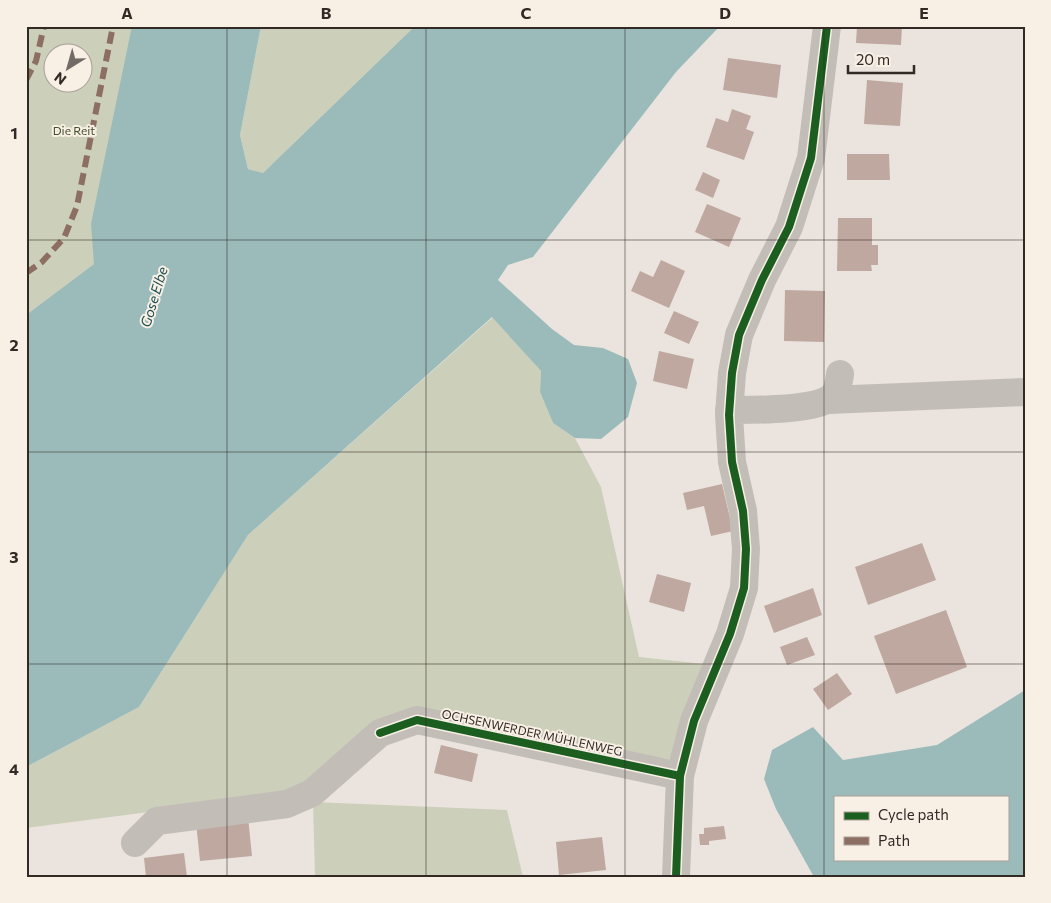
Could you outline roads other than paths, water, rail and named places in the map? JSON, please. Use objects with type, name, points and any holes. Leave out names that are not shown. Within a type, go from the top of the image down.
[{"type":"street","points":[[676,877],[680,776],[694,721],[730,634],[744,588],[746,549],[743,511],[732,462],[729,410],[732,372],[739,335],[762,280],[789,227],[811,158],[827,26]]},
{"type":"street","points":[[828,400],[835,394],[840,374]]},
{"type":"street","points":[[729,410],[780,410],[828,400],[1025,392]]},
{"type":"street","name":"OCHSENWERDER MÜHLENWEG","points":[[135,843],[157,821],[287,804],[312,793],[380,733],[417,720],[680,776]]},
{"type":"water","name":"Gose Elbe","points":[[132,26],[261,26],[240,135],[248,169],[263,173],[415,26],[720,26],[676,72],[533,257],[508,265],[498,280],[552,329],[574,345],[603,348],[628,359],[637,383],[628,417],[601,439],[575,438],[553,423],[540,392],[541,371],[492,317],[248,535],[139,707],[26,767],[26,315],[94,264],[91,224]]},
{"type":"water","points":[[1025,690],[1025,877],[814,877],[776,809],[764,779],[772,750],[813,727],[843,760],[937,745]]},
{"type":"park label","name":"Die Reit","points":[[74,131]]}]
